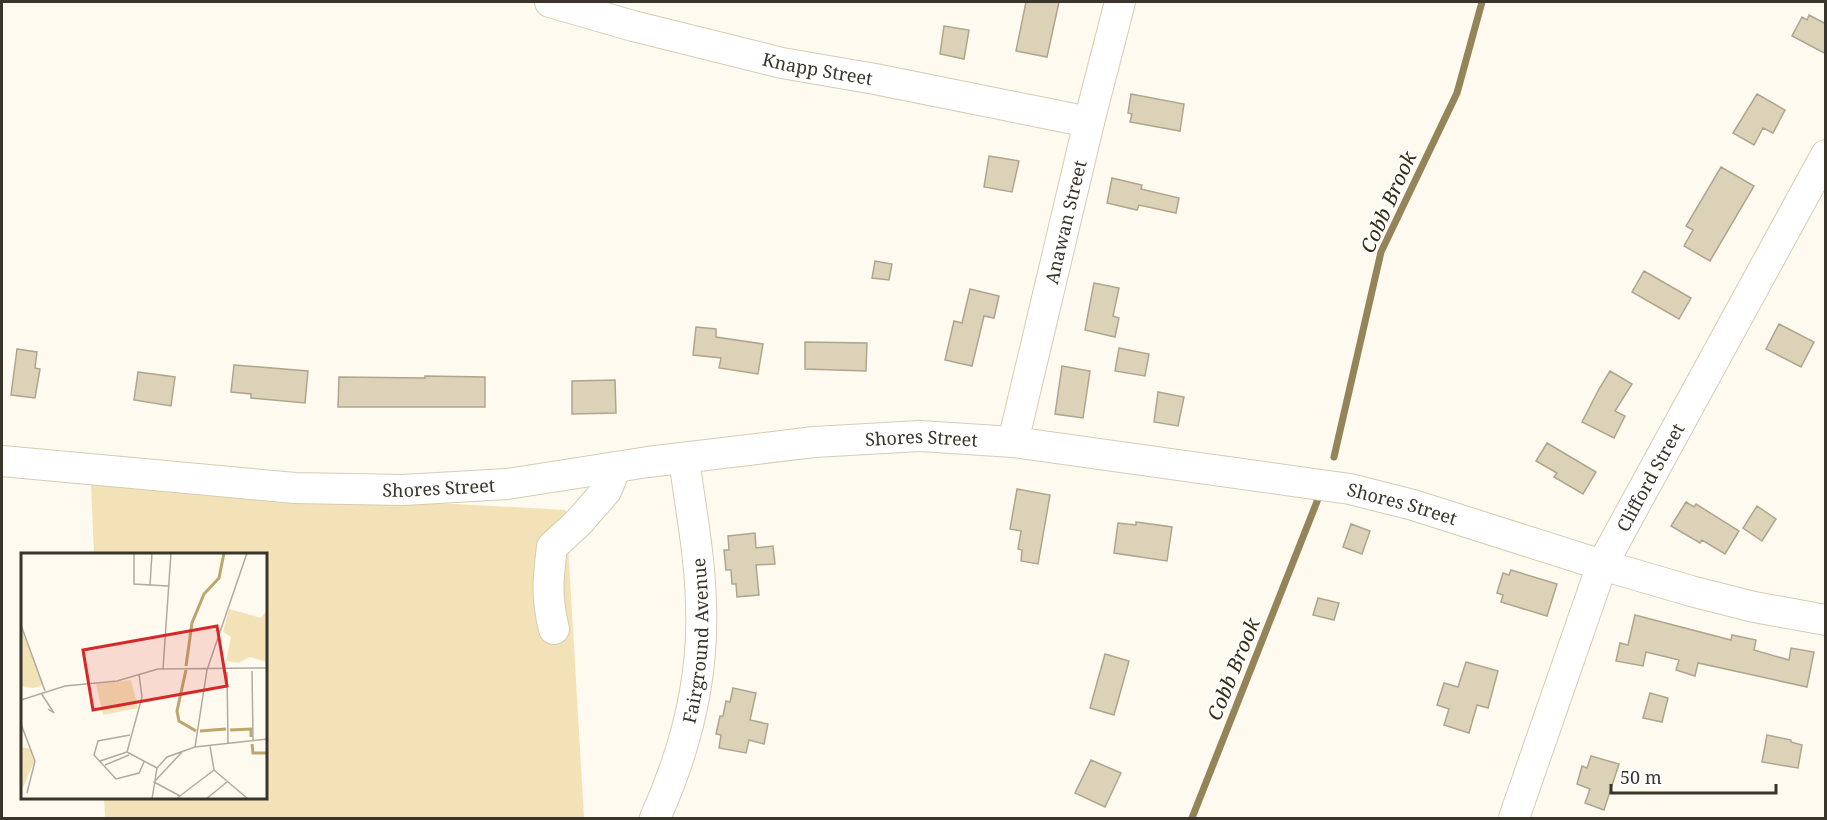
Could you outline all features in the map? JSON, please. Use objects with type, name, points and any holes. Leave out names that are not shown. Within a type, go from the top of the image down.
[{"type":"street","name":"Knapp Street","points":[[550,2],[633,26],[782,63],[875,79],[1089,122]]},
{"type":"street","name":"Anawan Street","points":[[1013,442],[1120,2]]},
{"type":"street","name":"Clifford Street","points":[[1514,819],[1602,565],[1826,155]]},
{"type":"street","name":"Shores Street","points":[[2,460],[295,488],[384,491],[507,484],[616,467],[814,442],[920,436],[1013,442],[1350,489],[1413,505],[1602,565],[1733,602],[1826,620]]},
{"type":"street","name":"Fairground Avenue","points":[[655,819],[684,743],[700,653],[702,606],[700,578],[684,458]]},
{"type":"street","points":[[554,629],[547,588],[552,547],[579,522],[606,491],[616,467]]},
{"type":"shaded area","points":[[91,484],[566,510],[584,818],[105,818],[104,799],[267,799],[267,553],[94,553]]},
{"type":"building","points":[[1026,2],[1059,2],[1047,57],[1016,51]]},
{"type":"building","points":[[1809,15],[1826,24],[1826,54],[1792,36],[1802,17],[1807,20]]},
{"type":"building","points":[[944,26],[969,30],[964,59],[940,54]]},
{"type":"building","points":[[1131,94],[1184,104],[1180,131],[1130,122],[1132,114],[1128,113]]},
{"type":"building","points":[[1757,94],[1785,110],[1773,133],[1763,128],[1754,145],[1733,133]]},
{"type":"building","points":[[989,156],[1019,161],[1012,192],[984,187]]},
{"type":"building","points":[[1721,167],[1754,186],[1710,261],[1684,246],[1693,230],[1686,226]]},
{"type":"building","points":[[1112,178],[1142,185],[1141,189],[1179,198],[1176,213],[1139,205],[1137,210],[1107,203]]},
{"type":"building","points":[[875,261],[892,264],[889,280],[872,278]]},
{"type":"building","points":[[1644,271],[1691,298],[1679,319],[1632,292]]},
{"type":"building","points":[[1094,283],[1119,288],[1113,316],[1119,318],[1115,337],[1085,330]]},
{"type":"building","points":[[970,289],[999,296],[994,318],[984,316],[972,366],[945,360],[954,321],[962,323]]},
{"type":"building","points":[[1779,324],[1814,342],[1801,367],[1766,349]]},
{"type":"building","points":[[696,327],[716,329],[716,337],[763,344],[758,374],[719,368],[721,358],[693,355]]},
{"type":"building","points":[[805,342],[867,343],[866,371],[805,369]]},
{"type":"building","points":[[1119,348],[1149,354],[1145,376],[1115,371]]},
{"type":"building","points":[[17,349],[37,352],[35,368],[40,369],[35,398],[11,395]]},
{"type":"building","points":[[234,365],[308,371],[305,403],[251,398],[251,394],[231,392]]},
{"type":"building","points":[[1062,366],[1090,371],[1083,418],[1055,414]]},
{"type":"building","points":[[1610,371],[1632,384],[1615,411],[1625,416],[1614,438],[1582,422]]},
{"type":"building","points":[[138,372],[175,377],[171,406],[134,400]]},
{"type":"building","points":[[425,376],[485,377],[485,407],[338,407],[339,377],[425,378]]},
{"type":"building","points":[[615,380],[616,413],[572,414],[572,381]]},
{"type":"building","points":[[1158,392],[1184,397],[1178,426],[1154,422]]},
{"type":"building","points":[[1547,443],[1596,472],[1583,494],[1554,477],[1557,473],[1536,461]]},
{"type":"building","points":[[1017,489],[1050,495],[1038,564],[1021,561],[1022,550],[1018,549],[1021,531],[1010,529]]},
{"type":"building","points":[[1686,502],[1694,507],[1696,504],[1739,531],[1725,554],[1702,540],[1700,543],[1671,526]]},
{"type":"building","points":[[1757,506],[1776,519],[1762,541],[1743,528]]},
{"type":"building","points":[[1136,522],[1172,527],[1167,561],[1114,553],[1118,523],[1136,525]]},
{"type":"building","points":[[1351,524],[1370,531],[1362,554],[1343,547]]},
{"type":"building","points":[[755,533],[756,548],[773,546],[775,564],[756,565],[759,595],[737,597],[736,584],[732,584],[731,570],[726,570],[724,550],[729,550],[728,536]]},
{"type":"building","points":[[1511,570],[1557,584],[1547,616],[1501,602],[1503,595],[1497,593],[1503,573],[1509,575]]},
{"type":"building","points":[[1318,598],[1339,603],[1334,620],[1313,615]]},
{"type":"building","points":[[1635,615],[1731,640],[1732,635],[1756,640],[1754,650],[1789,660],[1791,648],[1814,652],[1807,687],[1698,663],[1695,676],[1676,670],[1679,660],[1646,652],[1643,666],[1616,661],[1620,643],[1628,645]]},
{"type":"building","points":[[1105,654],[1129,661],[1114,715],[1090,708]]},
{"type":"building","points":[[1466,662],[1498,671],[1488,708],[1477,705],[1469,733],[1444,725],[1449,709],[1437,705],[1444,683],[1458,687]]},
{"type":"building","points":[[733,688],[756,693],[750,720],[768,724],[764,744],[749,740],[746,753],[719,748],[721,735],[716,734],[720,716],[723,716],[726,701],[730,702]]},
{"type":"building","points":[[1650,693],[1668,698],[1662,722],[1643,718]]},
{"type":"building","points":[[1767,735],[1802,745],[1798,768],[1762,762]]},
{"type":"building","points":[[1591,756],[1619,764],[1604,810],[1585,803],[1590,789],[1577,784],[1582,766],[1587,768]]},
{"type":"building","points":[[1091,760],[1121,773],[1105,807],[1075,793]]},
{"type":"waterway","name":"Cobb Brook","points":[[1334,457],[1381,252],[1457,93],[1482,2]]},
{"type":"waterway","name":"Cobb Brook","points":[[1192,818],[1318,499]]}]
